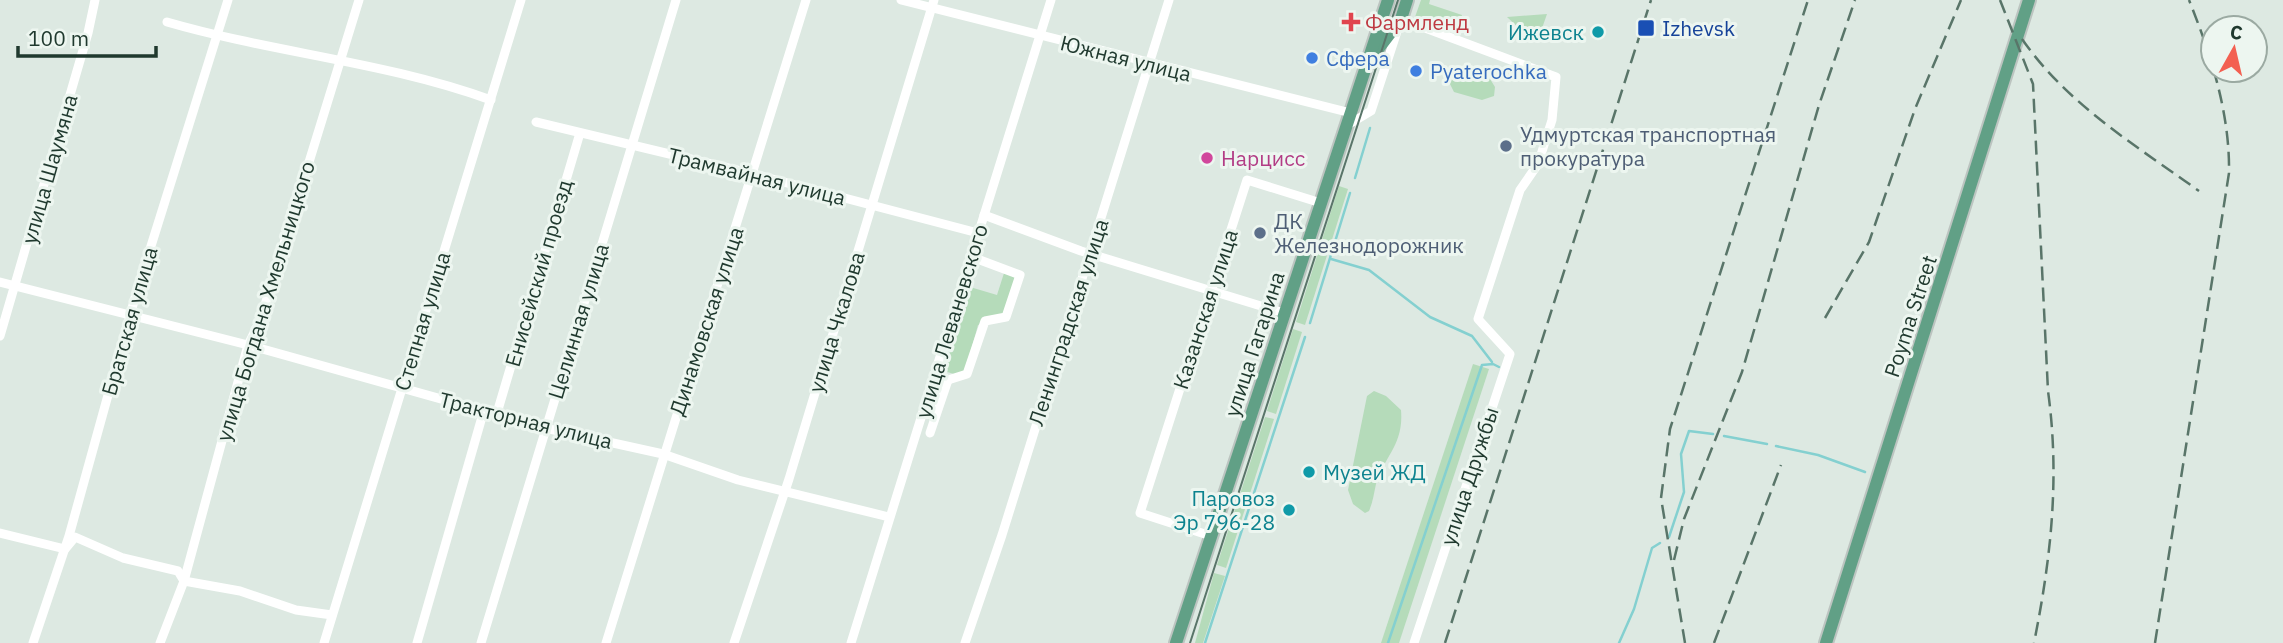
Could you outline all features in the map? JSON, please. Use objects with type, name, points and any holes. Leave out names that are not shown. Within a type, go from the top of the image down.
[{"type":"main road","name":"улица Гагарина","points":[[1176,643],[1388,0]]},
{"type":"main road","name":"улица Гагарина","points":[[1369,58],[1401,19],[1408,0]]},
{"type":"main road","name":"Poyma Street","points":[[1826,643],[2029,0]]},
{"type":"street","name":"улица Шаумяна","points":[[0,336],[95,0]]},
{"type":"street","name":"Братская улица","points":[[33,643],[132,317],[136,294],[228,0]]},
{"type":"street","name":"улица Богдана Хмельницкого","points":[[160,643],[184,580],[248,345],[260,321],[359,0]]},
{"type":"street","name":"Степная улица","points":[[324,643],[522,0]]},
{"type":"street","name":"Целинная улица","points":[[481,643],[676,0]]},
{"type":"street","name":"Динамовская улица","points":[[606,643],[806,0]]},
{"type":"street","name":"Южная улица","points":[[901,0],[933,4],[1040,36],[1351,113]]},
{"type":"street","name":"улица Леваневского","points":[[851,643],[1051,0]]},
{"type":"street","name":"Ленинградская улица","points":[[965,643],[1169,0]]},
{"type":"street","name":"улица Чкалова","points":[[734,643],[785,490],[933,4]]},
{"type":"street","points":[[1346,126],[1371,111],[1401,19]]},
{"type":"street","name":"улица Дружбы","points":[[1401,19],[1556,77],[1552,120],[1538,164],[1520,190],[1478,319],[1510,354],[1414,643]]},
{"type":"street","points":[[167,22],[217,37],[340,61],[491,100]]},
{"type":"street","name":"Трамвайная улица","points":[[536,122],[753,174],[978,233]]},
{"type":"street","name":"Енисейский проезд","points":[[497,413],[580,133]]},
{"type":"street","name":"Казанская улица","points":[[1211,536],[1140,513],[1210,290],[1247,180],[1321,203]]},
{"type":"street","points":[[984,215],[1090,253],[1284,313]]},
{"type":"street","points":[[935,375],[948,380],[967,374],[985,321],[1006,317],[1020,275],[972,257]]},
{"type":"street","name":"Тракторная улица","points":[[0,282],[248,345],[545,428],[663,454],[738,480],[889,516]]},
{"type":"street","points":[[930,433],[948,380]]},
{"type":"street","points":[[417,643],[484,410]]},
{"type":"street","points":[[0,533],[65,549],[75,537],[123,558],[178,571],[184,580],[240,591],[296,610],[332,615]]},
{"type":"green space","points":[[1421,0],[1430,0],[1429,4],[1462,15],[1457,32],[1415,17]]},
{"type":"green space","points":[[1547,14],[1539,37],[1524,33],[1507,17]]},
{"type":"green space","points":[[1452,72],[1476,80],[1490,79],[1495,87],[1494,96],[1482,100],[1454,92],[1448,80]]},
{"type":"green space","points":[[1339,186],[1348,189],[1305,325],[1296,322]]},
{"type":"green space","points":[[1005,270],[1016,275],[1003,316],[978,325],[965,372],[954,374],[944,371],[970,287],[997,295]]},
{"type":"green space","points":[[1293,329],[1302,332],[1276,414],[1267,411]]},
{"type":"green space","points":[[1473,364],[1489,369],[1399,643],[1381,643]]},
{"type":"green space","points":[[1374,391],[1386,396],[1401,410],[1401,422],[1397,441],[1379,474],[1369,511],[1365,513],[1353,504],[1348,490],[1367,396]]},
{"type":"green space","points":[[1265,417],[1274,419],[1226,568],[1217,565]]},
{"type":"green space","points":[[1214,573],[1225,576],[1203,643],[1195,643]]},
{"type":"waterway","points":[[1355,178],[1370,128]]},
{"type":"waterway","points":[[1310,323],[1350,193]]},
{"type":"waterway","points":[[1331,259],[1369,270],[1430,317],[1472,336],[1492,362]]},
{"type":"waterway","points":[[1205,643],[1305,337]]},
{"type":"waterway","points":[[1388,643],[1482,365],[1493,364],[1499,367]]},
{"type":"waterway","points":[[1669,537],[1684,492],[1681,454],[1689,431],[1713,434]]},
{"type":"waterway","points":[[1724,436],[1767,444]]},
{"type":"waterway","points":[[1776,446],[1818,455],[1865,472]]},
{"type":"waterway","points":[[1619,643],[1634,609],[1652,548],[1660,543]]},
{"type":"tram line","points":[[1190,643],[1398,0]]},
{"type":"railway","points":[[1445,643],[1651,0]]},
{"type":"railway","points":[[1685,643],[1661,498],[1670,429],[1808,0]]},
{"type":"railway","points":[[1674,560],[1684,519],[1742,372],[1819,105],[1855,0]]},
{"type":"railway","points":[[1825,318],[1869,242],[1915,109],[1961,0]]},
{"type":"railway","points":[[2000,0],[2033,84],[2048,391],[2052,423],[2052,518],[2034,643]]},
{"type":"railway","points":[[2155,643],[2229,173],[2223,106],[2205,42],[2189,0]]},
{"type":"railway","points":[[2022,39],[2040,62],[2081,104],[2199,191]]},
{"type":"railway","points":[[1714,643],[1781,465]]},
{"type":"place","name":"Фармленд","points":[[1351,22]]},
{"type":"place","name":"Izhevsk","points":[[1646,28]]},
{"type":"place","name":"Ижевск","points":[[1598,32]]},
{"type":"place","name":"Сфера","points":[[1312,58]]},
{"type":"place","name":"Pyaterochka","points":[[1416,71]]},
{"type":"place","name":"Удмуртская транспортная прокуратура","points":[[1506,146]]},
{"type":"place","name":"Нарцисс","points":[[1207,158]]},
{"type":"place","name":"ДК Железнодорожник","points":[[1260,233]]},
{"type":"place","name":"Музей ЖД","points":[[1309,472]]},
{"type":"place","name":"Паровоз Эр 796-28","points":[[1289,510]]}]
